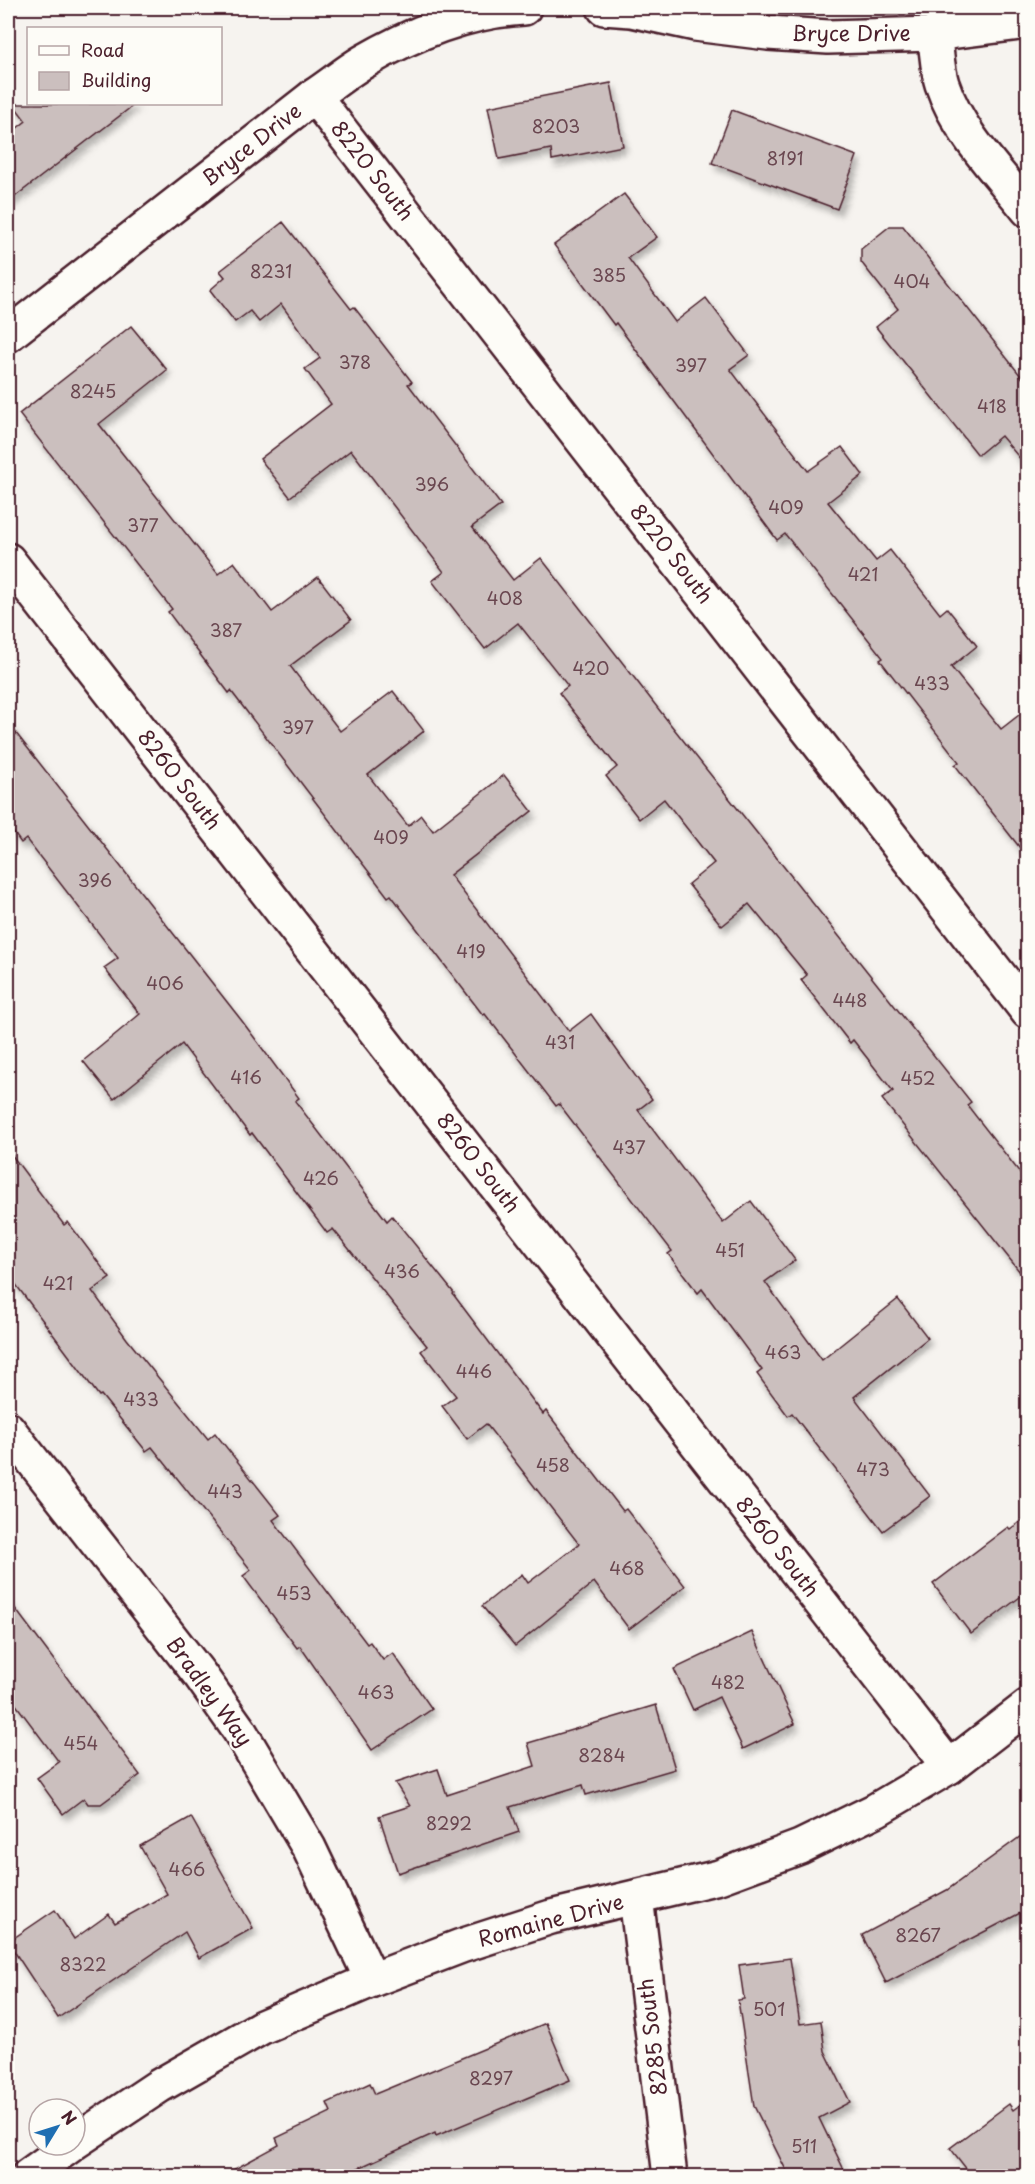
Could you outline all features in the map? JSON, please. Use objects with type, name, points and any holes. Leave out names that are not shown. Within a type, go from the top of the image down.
[{"type":"street","name":"Bryce Drive","points":[[8,335],[314,96],[363,62],[411,37],[460,20],[524,8]]},
{"type":"street","name":"Bryce Drive","points":[[604,8],[631,10],[695,24],[768,33],[828,37],[934,34],[1028,22]]},
{"type":"street","points":[[934,34],[941,82],[951,107],[964,129],[1028,210]]},
{"type":"street","name":"8220 South","points":[[314,96],[1028,1012]]},
{"type":"street","name":"8260 South","points":[[8,560],[949,1767]]},
{"type":"street","name":"Bradley Way","points":[[8,1429],[200,1675],[239,1730],[309,1848],[372,1980]]},
{"type":"street","name":"Romaine Drive","points":[[87,2134],[159,2086],[262,2027],[372,1980],[461,1946],[551,1917],[719,1877],[800,1847],[876,1810],[949,1767],[1028,1706]]},
{"type":"street","name":"8285 South","points":[[636,1897],[670,2176]]},
{"type":"street","points":[[28,2176],[54,2157]]},
{"type":"building","points":[[611,83],[623,146],[552,160],[551,149],[499,159],[488,107]]},
{"type":"building","points":[[13,104],[134,105],[8,202],[8,135],[26,121]]},
{"type":"building","points":[[732,110],[857,156],[837,209],[712,163]]},
{"type":"building","points":[[624,194],[657,237],[628,258],[675,322],[706,298],[749,355],[730,369],[808,471],[842,447],[863,475],[828,502],[876,561],[890,550],[940,614],[947,608],[977,646],[951,667],[1001,729],[1028,708],[1028,858],[955,765],[959,762],[880,660],[883,658],[785,534],[777,540],[616,323],[614,325],[554,245]]},
{"type":"building","points":[[283,222],[351,309],[354,307],[412,382],[408,384],[501,505],[472,527],[513,580],[541,558],[971,1102],[967,1105],[1028,1183],[1028,1282],[882,1099],[893,1091],[853,1040],[850,1043],[801,980],[807,975],[749,904],[722,926],[688,884],[714,863],[664,799],[639,819],[606,776],[617,767],[559,693],[568,686],[518,623],[485,649],[432,581],[444,572],[351,450],[290,497],[260,459],[331,404],[305,369],[320,358],[281,304],[259,322],[250,311],[235,322],[210,290],[225,277],[220,271]]},
{"type":"building","points":[[890,226],[903,226],[1028,385],[1028,468],[1001,436],[978,455],[876,327],[898,309],[861,262],[861,249]]},
{"type":"building","points":[[131,326],[167,370],[99,424],[218,574],[234,562],[272,612],[318,577],[351,620],[290,666],[340,731],[393,691],[424,731],[368,775],[408,826],[421,815],[433,831],[504,775],[532,811],[450,875],[569,1031],[591,1014],[652,1099],[638,1110],[723,1223],[751,1201],[795,1260],[765,1282],[822,1360],[898,1299],[928,1338],[854,1397],[930,1496],[883,1531],[792,1413],[788,1416],[757,1374],[762,1370],[702,1289],[698,1293],[668,1254],[672,1251],[559,1104],[556,1106],[391,895],[388,897],[168,612],[172,609],[19,414]]},
{"type":"building","points":[[8,723],[242,1021],[299,1098],[295,1101],[387,1221],[392,1216],[454,1293],[543,1414],[546,1411],[623,1511],[626,1509],[685,1586],[629,1629],[594,1582],[515,1646],[482,1606],[522,1574],[528,1583],[579,1544],[486,1424],[467,1439],[442,1406],[456,1396],[421,1351],[427,1346],[333,1229],[327,1233],[182,1044],[114,1099],[83,1061],[140,1014],[104,968],[118,958],[26,839],[21,843],[8,825]]},
{"type":"building","points":[[8,1150],[64,1225],[68,1222],[110,1278],[92,1291],[127,1339],[208,1439],[215,1433],[280,1515],[273,1520],[367,1644],[370,1642],[383,1660],[393,1653],[432,1709],[372,1750],[300,1646],[297,1648],[243,1576],[251,1570],[152,1447],[146,1451],[101,1395],[99,1396],[8,1274]]},
{"type":"building","points":[[1028,1516],[1028,1591],[971,1634],[933,1584],[1008,1527],[1010,1529]]},
{"type":"building","points":[[8,1599],[140,1775],[101,1804],[88,1804],[84,1798],[63,1814],[37,1778],[59,1762],[8,1694]]},
{"type":"building","points":[[752,1632],[795,1724],[743,1749],[719,1697],[693,1710],[674,1669]]},
{"type":"building","points":[[656,1705],[675,1769],[586,1795],[583,1785],[510,1807],[519,1832],[398,1873],[379,1816],[410,1806],[395,1783],[438,1769],[447,1795],[535,1766],[528,1743]]},
{"type":"building","points":[[191,1817],[253,1928],[199,1958],[185,1932],[58,2018],[8,1942],[55,1910],[74,1939],[109,1914],[115,1923],[167,1894],[140,1846]]},
{"type":"building","points":[[1028,1831],[1028,1909],[886,1983],[862,1935],[947,1890]]},
{"type":"building","points":[[790,1958],[800,2024],[821,2021],[825,2051],[850,2102],[819,2118],[847,2176],[789,2176],[754,2106],[738,2000],[744,1999],[739,1965]]},
{"type":"building","points":[[546,2023],[570,2080],[436,2136],[435,2133],[341,2176],[222,2176],[279,2145],[276,2138],[331,2112],[327,2103],[370,2083],[375,2094]]},
{"type":"building","points":[[1028,2099],[1028,2176],[972,2176],[950,2148],[1009,2104],[1013,2110]]}]
